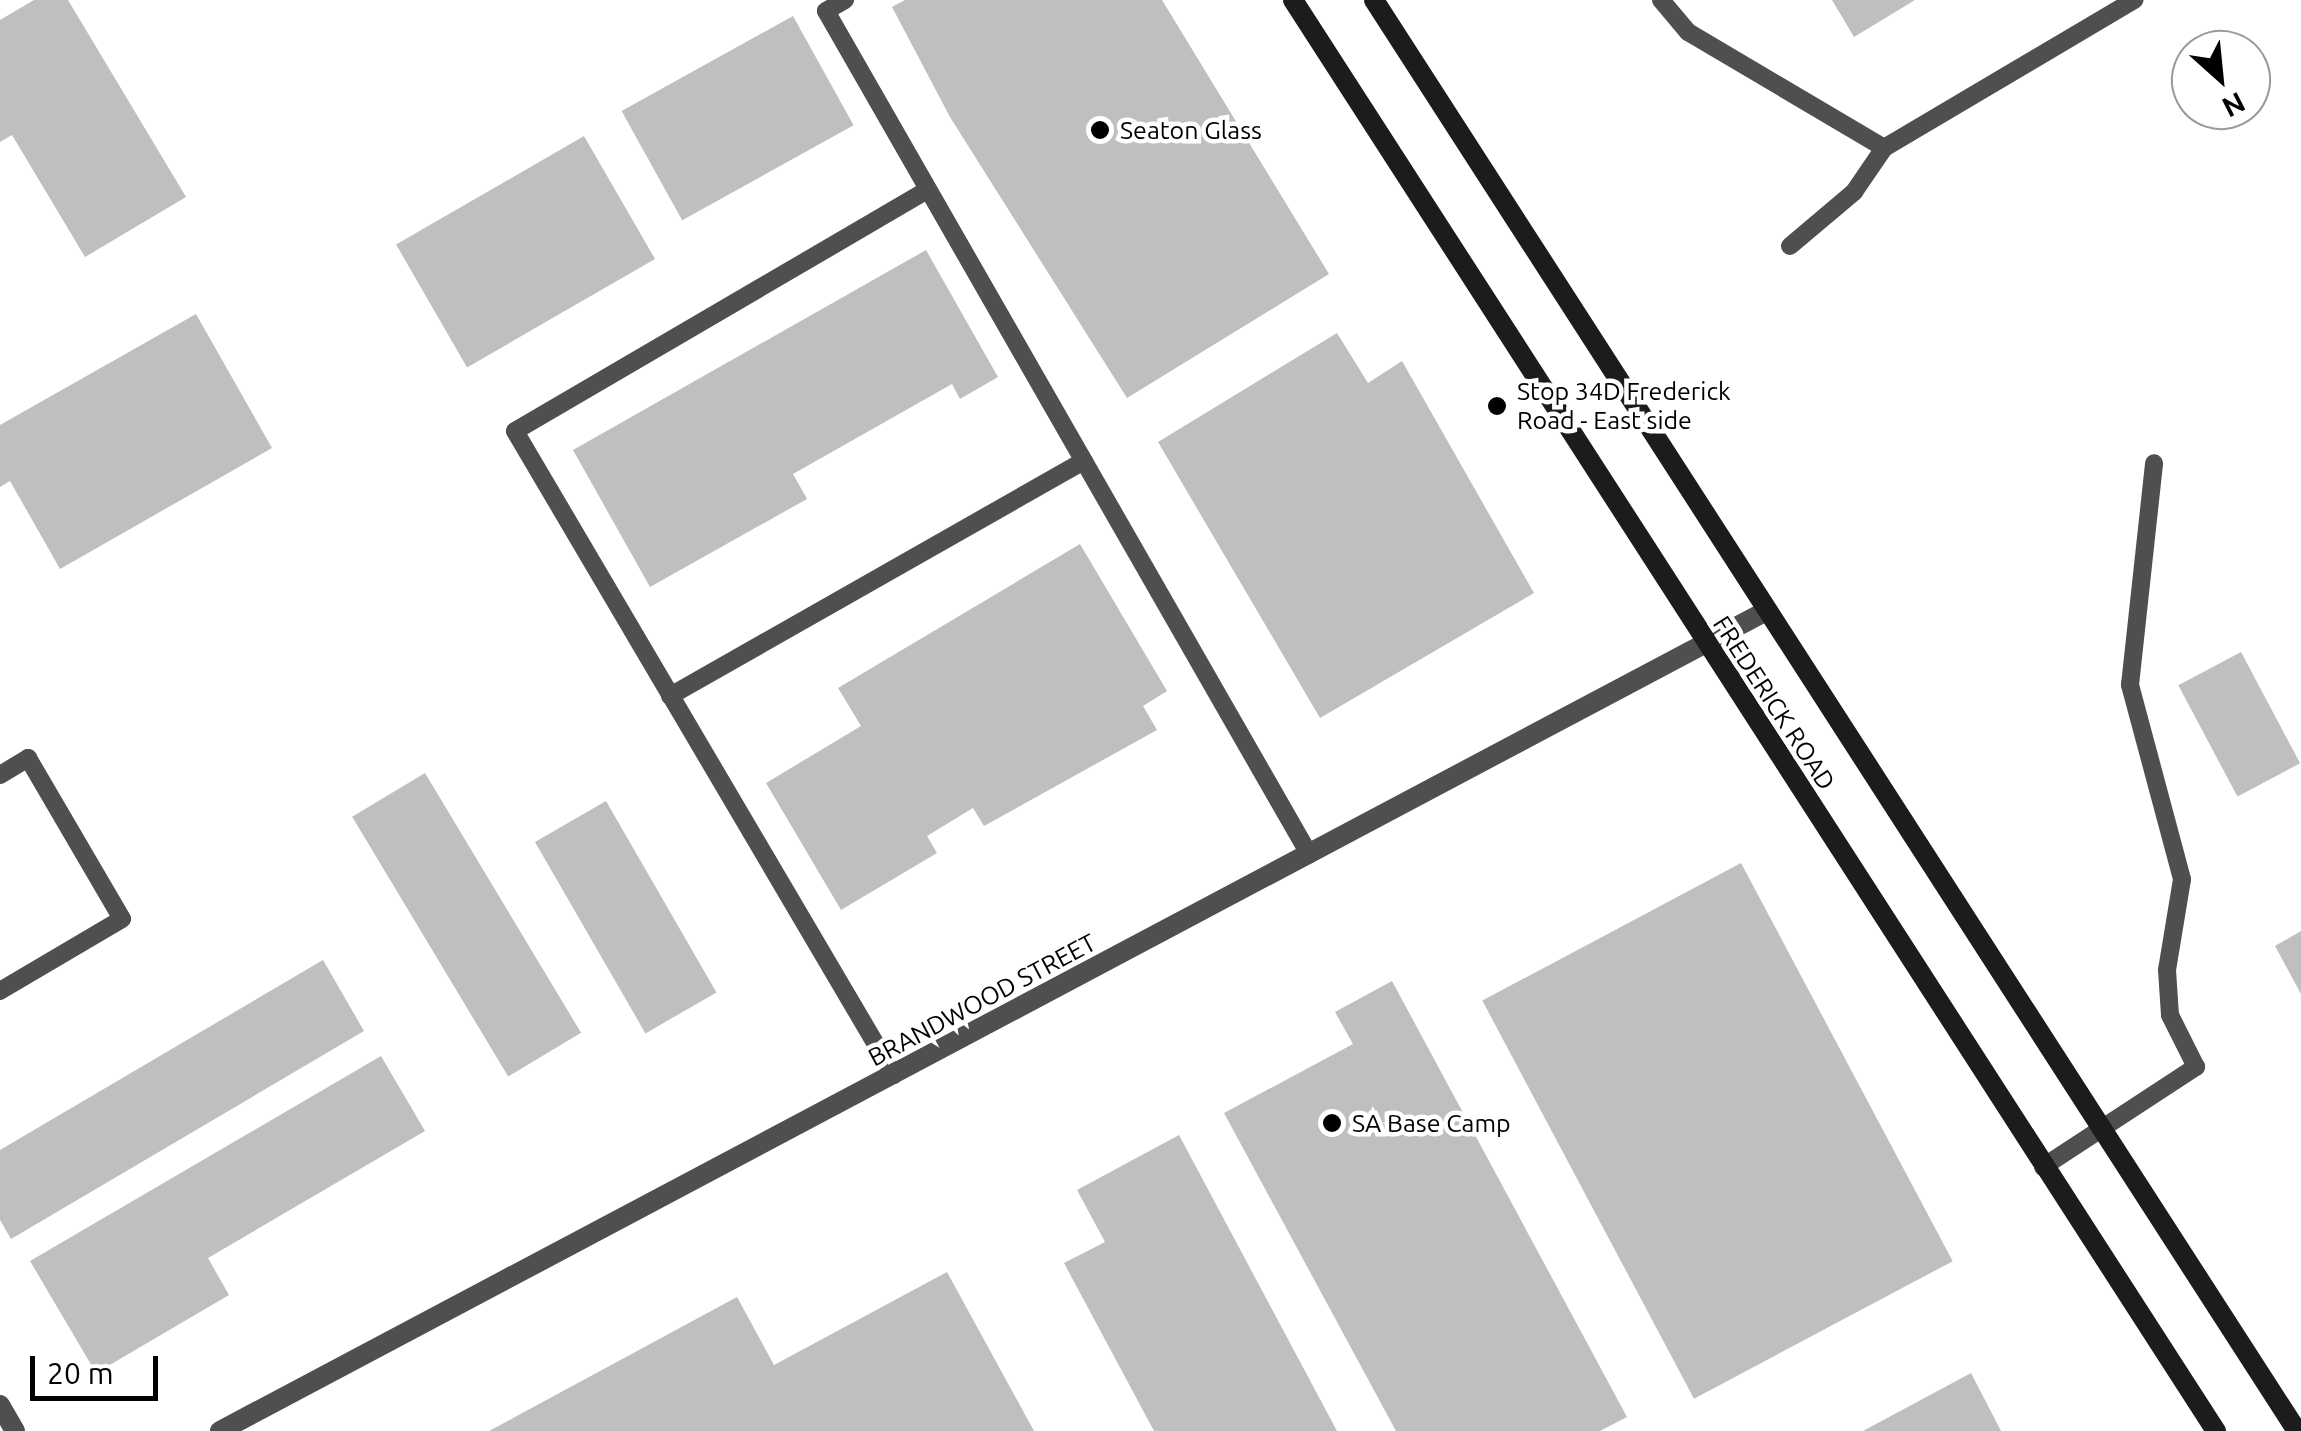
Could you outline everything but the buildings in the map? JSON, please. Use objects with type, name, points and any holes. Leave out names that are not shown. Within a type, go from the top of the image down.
[{"type":"main road","name":"FREDERICK ROAD","points":[[1293,0],[2216,1431]]},
{"type":"main road","name":"FREDERICK ROAD","points":[[1374,0],[2098,1130],[2297,1431]]},
{"type":"street","name":"BRANDWOOD STREET","points":[[220,1431],[1766,611]]},
{"type":"street","points":[[0,1405],[16,1431]]},
{"type":"lane","points":[[845,0],[826,11],[1310,854]]},
{"type":"lane","points":[[1660,0],[1688,32],[1884,148]]},
{"type":"lane","points":[[1790,246],[1832,214],[1884,148],[2134,0]]},
{"type":"lane","points":[[894,1075],[514,432],[928,190]]},
{"type":"lane","points":[[670,696],[1084,461]]},
{"type":"lane","points":[[2043,1167],[2196,1067],[2170,1015],[2167,970],[2182,879],[2130,685],[2154,463]]},
{"type":"lane","points":[[0,775],[28,758],[122,920],[0,991]]},
{"type":"place","name":"Seaton Glass","points":[[1100,130]]},
{"type":"place","name":"Stop 34D Frederick Road - East side","points":[[1497,406]]},
{"type":"place","name":"SA Base Camp","points":[[1332,1123]]}]
